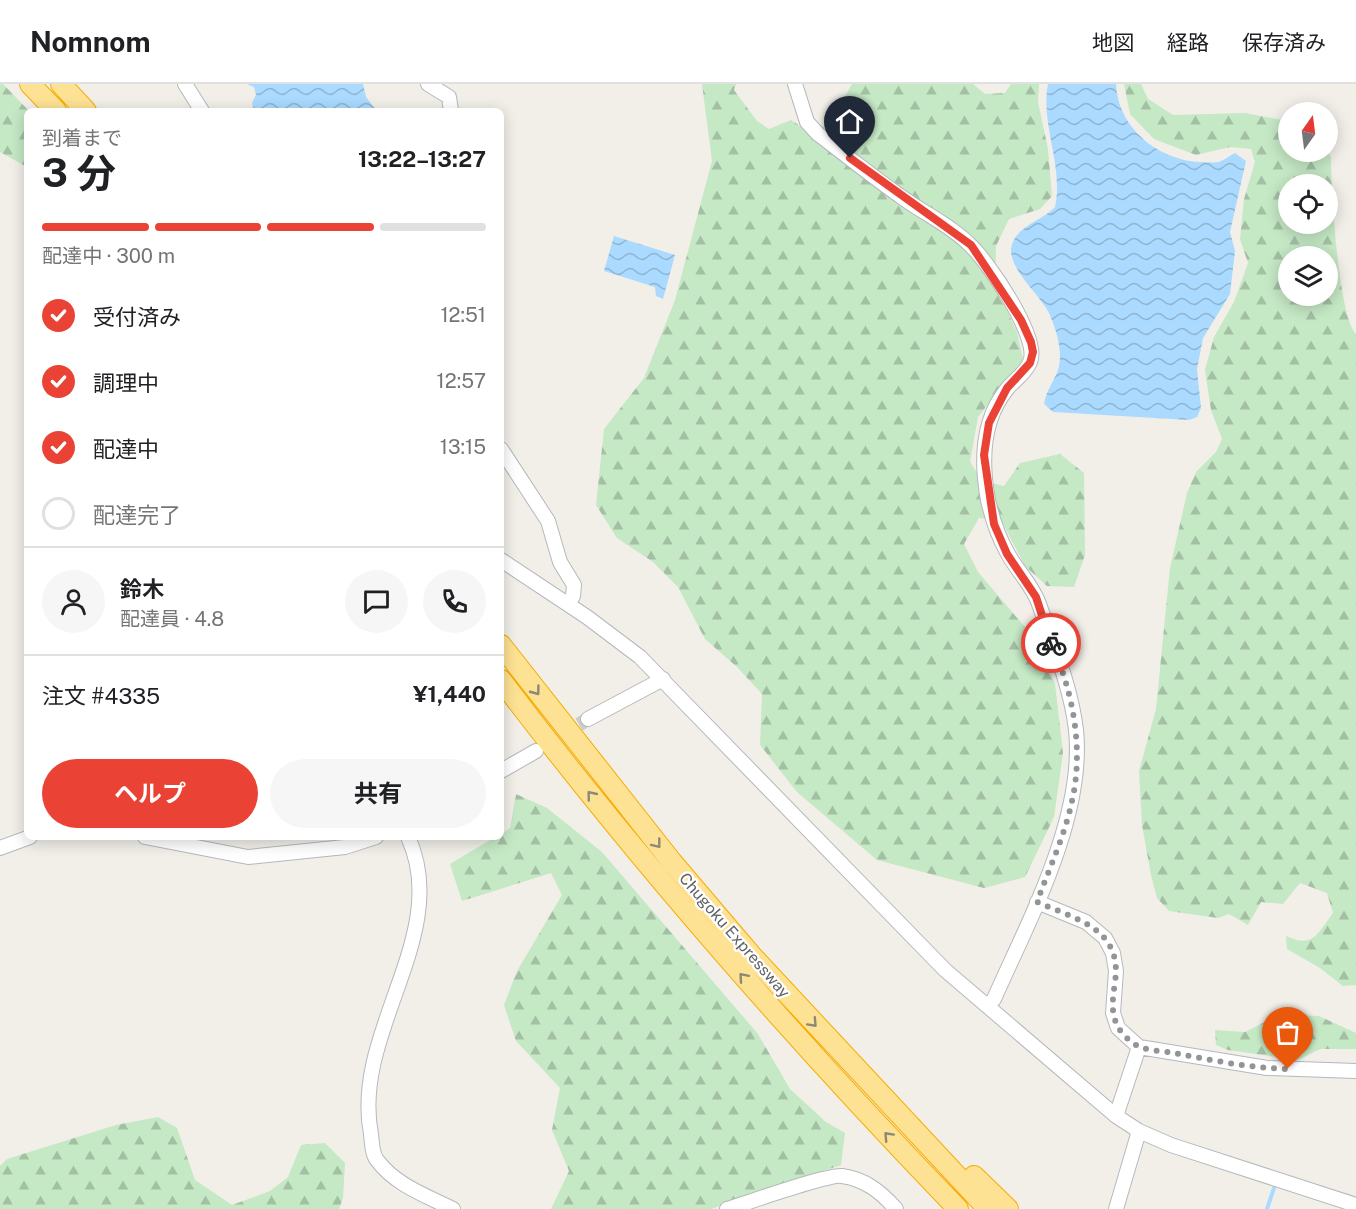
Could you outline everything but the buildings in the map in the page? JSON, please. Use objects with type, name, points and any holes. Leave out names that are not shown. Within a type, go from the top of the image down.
[{"type":"highway","points":[[30,84],[53,108]]},
{"type":"highway","points":[[61,84],[83,108]]},
{"type":"highway","name":"Chugoku Expressway","points":[[504,649],[672,862],[834,1045],[988,1209]]},
{"type":"highway","name":"Chugoku Expressway","points":[[504,684],[651,870],[796,1037],[958,1209]]},
{"type":"highway","points":[[834,1045],[1008,1209]]},
{"type":"highway","points":[[916,1166],[929,1196],[942,1209]]},
{"type":"street","points":[[185,84],[200,108]]},
{"type":"street","points":[[428,84],[449,98],[451,108]]},
{"type":"street","points":[[795,84],[807,122],[818,134],[902,198],[944,224],[971,245],[1021,320],[1031,342],[1033,352],[1030,363],[1007,388],[989,423],[984,455],[994,524],[1007,554],[1036,597],[1049,638],[1061,665],[1076,731],[1076,781],[1072,802],[1037,902],[994,999],[987,1006]]},
{"type":"street","points":[[504,453],[517,476],[540,506],[551,528],[560,562],[574,585],[573,596],[568,604]]},
{"type":"street","points":[[504,562],[568,604],[640,657],[895,921],[987,1006],[1116,1116],[1138,1131],[1171,1145],[1356,1205]]},
{"type":"street","points":[[588,720],[663,679]]},
{"type":"street","points":[[504,769],[536,751]]},
{"type":"street","points":[[0,848],[24,839]]},
{"type":"street","points":[[160,840],[248,857],[345,847],[367,840]]},
{"type":"street","points":[[409,840],[420,871],[419,912],[410,948],[379,1036],[369,1088],[369,1123],[376,1159],[402,1184],[453,1209]]},
{"type":"street","points":[[1037,902],[1086,922],[1105,938],[1113,953],[1116,971],[1113,1013],[1118,1028],[1139,1047],[1267,1068],[1356,1071]]},
{"type":"street","points":[[1116,1116],[1139,1047]]},
{"type":"street","points":[[1116,1209],[1138,1131]]},
{"type":"street","points":[[727,1209],[840,1175],[860,1180],[881,1192],[896,1209]]},
{"type":"green space","points":[[0,84],[3,84],[26,108],[24,108],[24,165],[0,152]]},
{"type":"green space","points":[[702,84],[736,84],[734,90],[757,121],[769,129],[791,120],[814,135],[833,117],[852,84],[973,84],[985,94],[1005,93],[1011,84],[1039,84],[1038,102],[1048,149],[1052,196],[1040,209],[1009,219],[996,246],[995,285],[1017,332],[1023,360],[978,417],[970,462],[983,482],[1004,486],[1020,463],[1060,454],[1084,473],[1085,555],[1074,587],[1047,586],[1025,566],[1001,520],[979,518],[964,544],[978,572],[1036,640],[1055,684],[1063,753],[1054,817],[1025,877],[984,888],[877,860],[797,792],[760,745],[762,694],[737,667],[705,639],[678,587],[653,562],[617,538],[596,505],[604,429],[644,378],[675,300],[712,161]]},
{"type":"green space","points":[[1124,84],[1141,84],[1148,99],[1173,115],[1245,113],[1278,119],[1278,162],[1331,162],[1331,174],[1278,174],[1278,234],[1335,234],[1337,246],[1278,246],[1278,306],[1338,306],[1338,259],[1344,303],[1356,334],[1356,985],[1343,986],[1320,968],[1287,949],[1286,936],[1295,940],[1309,940],[1319,932],[1333,913],[1327,893],[1300,883],[1283,904],[1261,902],[1248,925],[1229,914],[1218,918],[1169,911],[1157,898],[1151,875],[1142,825],[1139,771],[1156,709],[1170,568],[1187,493],[1196,472],[1216,452],[1222,439],[1211,410],[1205,370],[1214,337],[1234,302],[1248,263],[1240,239],[1244,199],[1255,162],[1251,149],[1230,147],[1196,155],[1154,139],[1130,114]]},
{"type":"green space","points":[[516,794],[547,808],[602,852],[758,1034],[790,1089],[826,1122],[845,1133],[841,1165],[711,1209],[551,1209],[569,1171],[552,1130],[560,1088],[516,1041],[504,1005],[517,971],[562,895],[551,873],[462,901],[450,864],[490,840],[504,840],[504,832],[510,828]]},
{"type":"green space","points":[[1281,1014],[1319,1016],[1356,1033],[1356,1049],[1320,1049],[1298,1060],[1228,1050],[1216,1045],[1215,1030],[1245,1032]]},
{"type":"green space","points":[[158,1117],[177,1128],[195,1180],[232,1205],[270,1191],[288,1177],[301,1145],[325,1143],[345,1163],[343,1198],[339,1209],[0,1209],[0,1166],[7,1159],[116,1125]]},
{"type":"water","points":[[247,84],[363,84],[366,97],[375,108],[253,108],[252,103],[256,95],[254,87]]},
{"type":"water","points":[[1048,84],[1116,84],[1118,100],[1124,114],[1132,127],[1155,148],[1184,160],[1217,162],[1235,153],[1246,161],[1230,232],[1235,251],[1230,294],[1203,338],[1197,369],[1201,408],[1197,417],[1189,420],[1053,412],[1044,404],[1047,392],[1059,368],[1059,344],[1049,313],[1017,269],[1011,251],[1016,236],[1021,231],[1055,207],[1057,176],[1047,114]]},
{"type":"water","points":[[614,236],[675,255],[663,299],[656,296],[655,287],[604,271]]},
{"type":"waterway","points":[[1267,1209],[1274,1188]]},
{"type":"tunnel","points":[[543,746],[588,719]]},
{"type":"way so far","points":[[1051,643],[1061,665],[1070,696],[1076,731],[1076,781],[1063,832],[1037,902],[1086,922],[1105,938],[1113,953],[1116,971],[1113,1013],[1118,1028],[1128,1040],[1139,1047],[1232,1063],[1288,1069]]},
{"type":"route","points":[[850,158],[902,198],[944,224],[971,245],[1021,320],[1031,342],[1033,352],[1030,363],[1007,388],[989,423],[984,455],[988,499],[994,524],[1007,554],[1036,597],[1051,643]]}]
